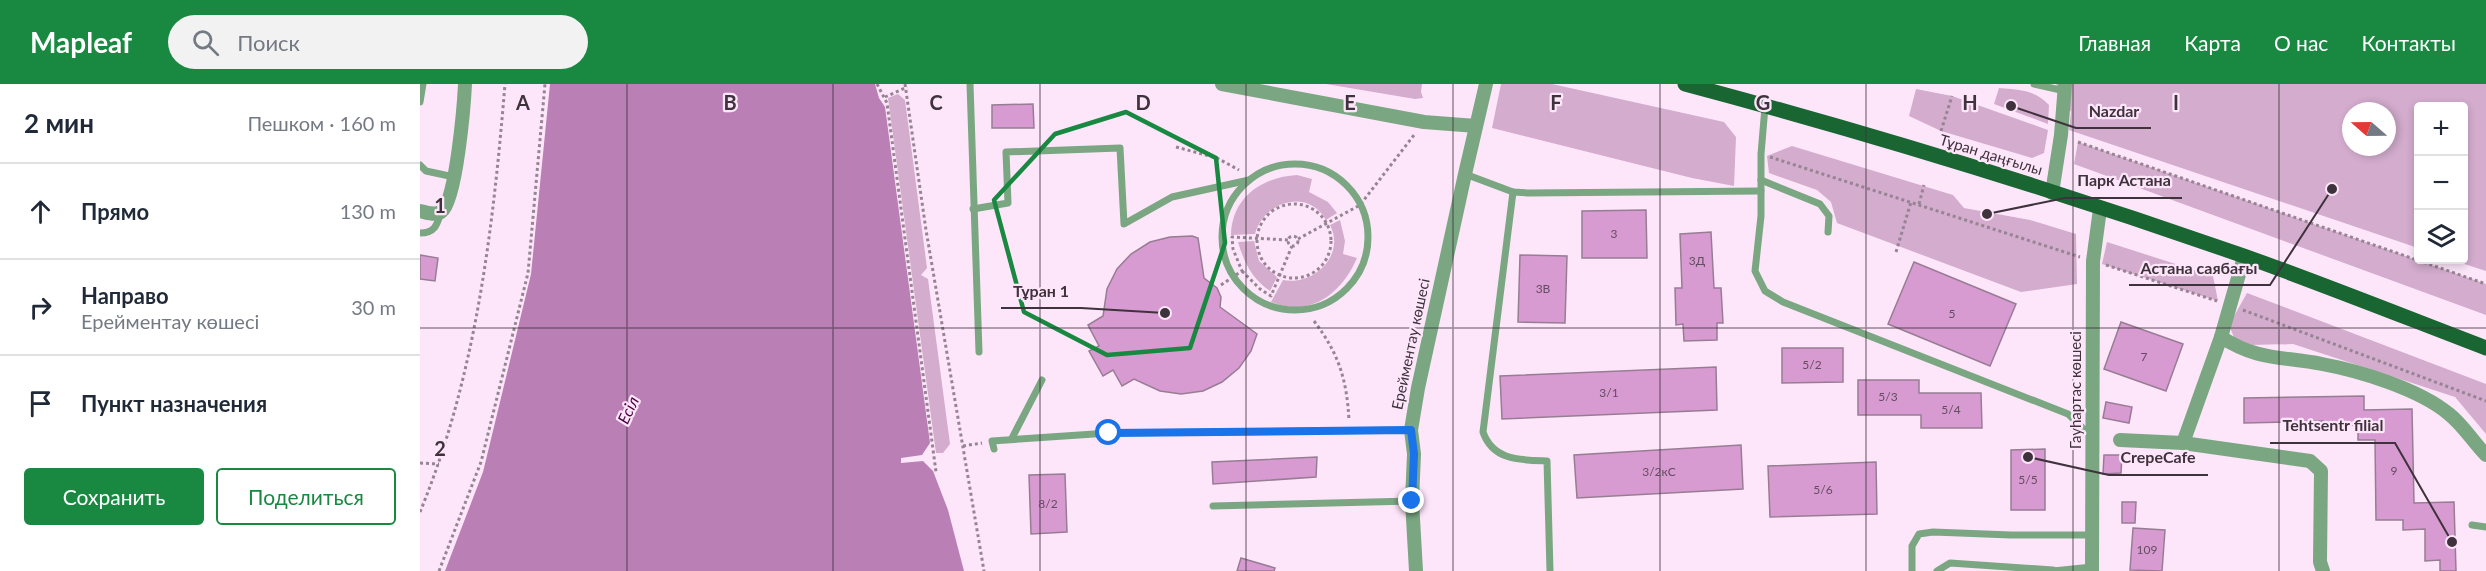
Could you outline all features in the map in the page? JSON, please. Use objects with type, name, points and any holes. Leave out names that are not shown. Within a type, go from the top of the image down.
[{"type":"main road","name":"Тұран даңғылы","points":[[1685,84],[1823,122],[2244,256],[2486,348]]},
{"type":"street","points":[[431,212],[445,210],[454,177],[465,84]]},
{"type":"street","points":[[1221,84],[1424,122],[1476,126]]},
{"type":"street","name":"Ерейментау көшесі","points":[[1416,571],[1412,501],[1414,454],[1411,430],[1418,388],[1486,84]]},
{"type":"street","points":[[2052,193],[2061,135],[2065,88]]},
{"type":"street","name":"Гауhартас көшесі","points":[[2092,569],[2093,261],[2100,209]]},
{"type":"street","points":[[2183,443],[2221,337],[2244,256]]},
{"type":"street","points":[[2221,337],[2248,352],[2282,360],[2319,363],[2354,370],[2426,399],[2449,414],[2467,431],[2486,455]]},
{"type":"street","points":[[2120,440],[2183,443],[2310,461],[2321,471],[2320,561],[2323,571]]},
{"type":"lane","points":[[420,102],[423,84]]},
{"type":"lane","points":[[970,84],[980,352]]},
{"type":"lane","points":[[2034,84],[2065,88]]},
{"type":"lane","points":[[1766,107],[1761,154],[1761,216],[1755,271],[1765,291],[1783,302],[2068,414],[2092,437]]},
{"type":"lane","points":[[973,209],[1008,203],[1006,152],[1120,148],[1124,224],[1172,196],[1250,180]]},
{"type":"lane","points":[[1290,164],[1312,166],[1333,174],[1350,188],[1360,204],[1368,231],[1366,255],[1356,278],[1339,296],[1324,304],[1308,309],[1290,310],[1273,307],[1257,300],[1244,290],[1224,256],[1222,235],[1226,214],[1235,195],[1250,180],[1269,168],[1290,164]]},
{"type":"lane","points":[[420,165],[426,171],[454,177]]},
{"type":"lane","points":[[1465,174],[1513,192],[1761,191]]},
{"type":"lane","points":[[1761,180],[1820,204],[1829,216],[1828,232]]},
{"type":"lane","points":[[1513,192],[1483,432],[1487,443],[1499,454],[1513,459],[1547,461],[1550,571]]},
{"type":"lane","points":[[420,233],[429,233],[437,227],[431,212]]},
{"type":"lane","points":[[1012,438],[1042,380]]},
{"type":"lane","points":[[994,449],[992,441],[1012,438],[1109,433],[1411,430]]},
{"type":"lane","points":[[1213,506],[1412,501]]},
{"type":"lane","points":[[2472,525],[2486,527]]},
{"type":"lane","points":[[1912,571],[1912,546],[1919,534],[1933,532],[2093,535]]},
{"type":"lane","points":[[1937,571],[1950,563],[2053,570],[2092,569]]},
{"type":"path","points":[[420,513],[440,464],[471,347],[498,171],[505,84]]},
{"type":"path","points":[[439,571],[481,462],[528,273],[545,84]]},
{"type":"path","points":[[877,84],[887,103],[936,472]]},
{"type":"path","points":[[885,97],[906,85],[926,230],[984,571]]},
{"type":"path","points":[[1941,131],[1952,96]]},
{"type":"path","points":[[1298,239],[1292,236],[1288,240],[1232,237],[1233,249],[1242,271],[1260,290],[1271,296],[1292,246],[1296,245],[1298,239],[1360,204],[1424,122]]},
{"type":"path","points":[[2078,142],[2486,284]]},
{"type":"path","points":[[1176,147],[1217,158],[1241,171],[1250,180]]},
{"type":"path","points":[[1767,156],[2231,305],[2486,401]]},
{"type":"path","points":[[1918,204],[1924,185]]},
{"type":"path","points":[[1896,252],[1911,202]]},
{"type":"path","points":[[1294,204],[1318,213],[1326,222],[1331,244],[1329,256],[1314,273],[1303,277],[1280,276],[1262,259],[1258,238],[1263,222],[1271,213],[1294,204]]},
{"type":"path","points":[[1288,240],[1292,246]]},
{"type":"path","points":[[1221,285],[1242,271]]},
{"type":"path","points":[[1314,321],[1328,339],[1341,365],[1348,394],[1350,432]]},
{"type":"path","points":[[963,446],[992,441]]},
{"type":"path","points":[[420,463],[440,464]]},
{"type":"highlighted area","points":[[1126,112],[1216,158],[1225,243],[1190,348],[1107,355],[1024,312],[994,200],[1055,134]]},
{"type":"shaded area","points":[[1326,84],[1422,84],[1423,98],[1415,99]]},
{"type":"shaded area","points":[[1501,84],[1552,84],[1724,122],[1736,137],[1734,186],[1692,178],[1492,128]]},
{"type":"shaded area","points":[[2056,84],[2486,84],[2486,271],[2464,264],[2468,264],[2468,102],[2414,102],[2414,247],[2069,130],[2071,112]]},
{"type":"shaded area","points":[[1999,88],[2026,91],[2038,96],[2049,105],[2048,124],[1994,104]]},
{"type":"shaded area","points":[[1916,89],[1952,96],[2048,130],[2044,153],[2032,158],[1941,131],[1909,116]]},
{"type":"shaded area","points":[[898,94],[905,100],[927,268],[921,275],[928,279],[950,444],[943,453],[936,453],[888,98]]},
{"type":"shaded area","points":[[2078,142],[2414,259],[2414,264],[2429,264],[2486,284],[2486,315],[2074,164]]},
{"type":"shaded area","points":[[1792,146],[1953,195],[1964,208],[2030,220],[2076,234],[2077,284],[2021,292],[1837,223],[1831,202],[1817,190],[1769,173],[1767,156]]},
{"type":"shaded area","points":[[1297,175],[1312,179],[1309,192],[1328,202],[1337,213],[1326,220],[1318,210],[1308,204],[1298,201],[1287,203],[1267,214],[1255,234],[1231,235],[1237,209],[1252,191],[1273,180]]},
{"type":"shaded area","points":[[1340,220],[1345,241],[1343,254],[1357,258],[1343,282],[1334,292],[1312,304],[1299,307],[1271,302],[1283,280],[1294,281],[1305,278],[1324,266],[1334,248],[1334,237],[1330,225]]},
{"type":"shaded area","points":[[1254,241],[1259,261],[1277,277],[1270,291],[1250,270],[1238,242]]},
{"type":"shaded area","points":[[2107,242],[2213,276],[2218,301],[2102,264]]},
{"type":"shaded area","points":[[2247,293],[2486,384],[2486,434],[2455,397],[2293,344],[2251,345],[2235,340],[2229,325]]},
{"type":"water","name":"Есіл","points":[[550,84],[875,84],[879,98],[885,107],[930,443],[922,455],[901,458],[901,463],[923,461],[933,471],[948,510],[964,571],[445,571],[483,472],[531,274]]},
{"type":"building","points":[[1033,104],[1034,128],[992,128],[992,105]]},
{"type":"building","points":[[1646,210],[1647,258],[1582,258],[1582,211]]},
{"type":"building","points":[[1711,232],[1714,288],[1721,288],[1723,323],[1717,323],[1717,340],[1684,341],[1683,324],[1676,325],[1675,288],[1682,288],[1680,234]]},
{"type":"building","points":[[1170,237],[1198,238],[1204,278],[1217,288],[1221,297],[1220,307],[1257,334],[1251,351],[1239,368],[1222,382],[1203,391],[1181,394],[1160,391],[1134,379],[1122,386],[1113,370],[1103,376],[1089,351],[1099,346],[1088,325],[1103,316],[1107,289],[1117,269],[1131,254],[1150,242]]},
{"type":"building","points":[[420,255],[438,258],[435,281],[420,279]]},
{"type":"building","points":[[1520,255],[1567,256],[1565,323],[1518,322]]},
{"type":"building","points":[[1914,262],[2016,304],[1990,366],[1888,324]]},
{"type":"building","points":[[2121,322],[2183,344],[2166,391],[2104,369]]},
{"type":"building","points":[[1782,348],[1843,348],[1843,382],[1782,383]]},
{"type":"building","points":[[1716,367],[1717,410],[1502,419],[1500,376]]},
{"type":"building","points":[[1858,380],[1919,380],[1919,393],[1981,393],[1982,428],[1921,428],[1921,415],[1858,415]]},
{"type":"building","points":[[2364,396],[2364,410],[2412,409],[2414,503],[2454,502],[2456,571],[2440,571],[2440,560],[2425,561],[2425,529],[2403,530],[2403,520],[2376,520],[2375,440],[2358,440],[2358,425],[2323,426],[2323,421],[2244,423],[2244,398]]},
{"type":"building","points":[[2106,402],[2132,407],[2129,423],[2103,418]]},
{"type":"building","points":[[1741,445],[1743,489],[1577,498],[1574,455]]},
{"type":"building","points":[[2045,449],[2045,510],[2011,510],[2011,450]]},
{"type":"building","points":[[2104,455],[2122,455],[2121,473],[2103,474]]},
{"type":"building","points":[[1317,457],[1316,477],[1213,484],[1212,462]]},
{"type":"building","points":[[1876,462],[1877,514],[1770,517],[1768,466]]},
{"type":"building","points":[[1065,474],[1067,532],[1031,534],[1029,475]]},
{"type":"building","points":[[2122,502],[2136,502],[2135,523],[2122,523]]},
{"type":"building","points":[[2133,528],[2165,530],[2162,571],[2130,570]]},
{"type":"building","points":[[1241,558],[1275,568],[1274,571],[1237,571]]},
{"type":"place","name":"Nazdar","points":[[2011,106]]},
{"type":"place","name":"Астана саябағы","points":[[2332,189]]},
{"type":"place","name":"Парк Астана","points":[[1987,214]]},
{"type":"place","name":"Тұран 1","points":[[1165,313]]},
{"type":"place","name":"CrepeCafe","points":[[2028,457]]},
{"type":"place","name":"Tehtsentr filial","points":[[2452,542]]},
{"type":"route","points":[[1109,433],[1411,430],[1414,454],[1412,501]]}]
